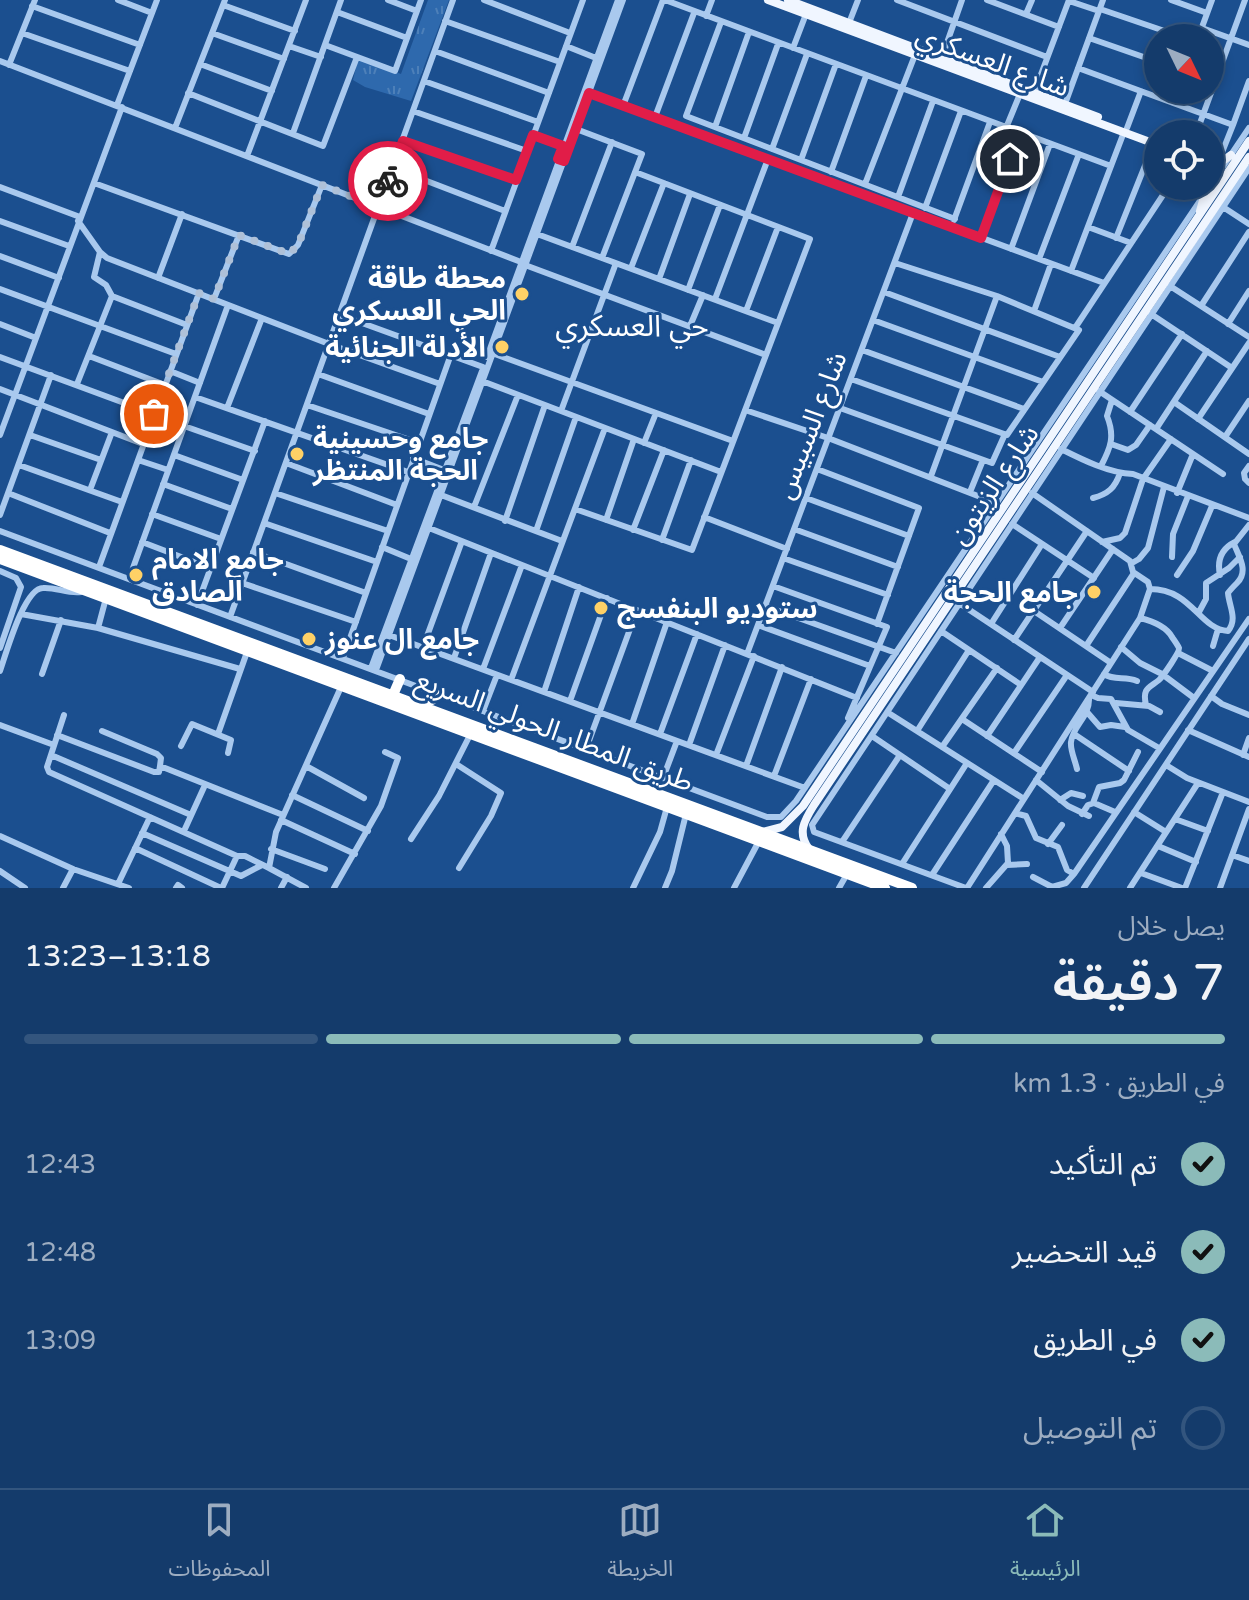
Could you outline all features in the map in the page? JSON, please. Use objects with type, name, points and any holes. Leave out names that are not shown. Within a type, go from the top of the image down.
[{"type":"highway","name":"طريق المطار الحولي السريع","points":[[0,550],[255,652]]},
{"type":"highway","name":"طريق المطار الحولي السريع","points":[[0,559],[255,652],[420,705],[885,888]]},
{"type":"highway","name":"طريق المطار الحولي السريع","points":[[280,659],[341,687],[686,814],[810,850],[912,888]]},
{"type":"highway","points":[[393,695],[400,679]]},
{"type":"highway","points":[[420,705],[432,700],[436,694]]},
{"type":"main road","name":"شارع العسكري","points":[[769,0],[812,8],[915,55],[1144,137]]},
{"type":"main road","name":"شارع العسكري","points":[[788,0],[1065,104],[1125,130]]},
{"type":"main road","points":[[1237,146],[1249,139]]},
{"type":"main road","name":"شارع الزيتون","points":[[992,531],[1012,487],[1167,270],[1249,139]]},
{"type":"main road","points":[[1224,157],[1231,155]]},
{"type":"main road","name":"شارع الزيتون","points":[[1177,255],[1215,214],[1249,157]]},
{"type":"main road","points":[[1198,218],[1203,200]]},
{"type":"main road","name":"شارع الزيتون","points":[[810,850],[804,841],[802,828],[811,794],[842,771],[910,670],[944,603],[992,531],[1140,324],[1167,270]]},
{"type":"main road","name":"شارع الزيتون","points":[[759,837],[788,823],[811,794],[836,749],[901,650],[944,603]]},
{"type":"street","points":[[118,0],[152,13]]},
{"type":"street","points":[[0,435],[94,183],[130,71],[157,0]]},
{"type":"street","points":[[293,133],[341,0]]},
{"type":"street","points":[[388,0],[417,11]]},
{"type":"street","points":[[325,45],[395,71],[421,0]]},
{"type":"street","points":[[230,617],[453,0]]},
{"type":"street","points":[[484,0],[570,33]]},
{"type":"street","points":[[491,251],[582,2],[572,0]]},
{"type":"street","points":[[561,160],[563,146],[620,0]]},
{"type":"street","points":[[470,408],[557,170],[576,129],[620,0]]},
{"type":"street","points":[[623,106],[664,0],[1111,166]]},
{"type":"street","points":[[706,16],[712,0]]},
{"type":"street","points":[[849,23],[858,0]]},
{"type":"street","points":[[897,0],[1047,57]]},
{"type":"street","points":[[924,9],[928,0]]},
{"type":"street","points":[[942,57],[962,0]]},
{"type":"street","points":[[1026,14],[1032,0]]},
{"type":"street","points":[[1065,104],[1103,0]]},
{"type":"street","points":[[1171,0],[1207,13]]},
{"type":"street","points":[[1203,24],[1212,0]]},
{"type":"street","points":[[1201,120],[1245,0]]},
{"type":"street","points":[[247,156],[295,31],[303,1]]},
{"type":"street","points":[[992,1],[1059,27]]},
{"type":"street","points":[[1034,93],[1069,1],[1144,25]]},
{"type":"street","points":[[175,128],[224,2],[295,31]]},
{"type":"street","points":[[9,65],[34,3],[140,45]]},
{"type":"street","points":[[793,48],[812,8]]},
{"type":"street","points":[[337,12],[407,38]]},
{"type":"street","points":[[655,117],[694,13]]},
{"type":"street","points":[[445,21],[560,62]]},
{"type":"street","points":[[721,22],[686,116],[955,219]]},
{"type":"street","points":[[715,127],[749,32]]},
{"type":"street","points":[[22,33],[130,71]]},
{"type":"street","points":[[212,33],[284,59]]},
{"type":"street","points":[[1224,36],[1249,45]]},
{"type":"street","points":[[1089,38],[1144,57]]},
{"type":"street","points":[[744,138],[778,44]]},
{"type":"street","points":[[289,46],[321,57]]},
{"type":"street","points":[[566,46],[596,58]]},
{"type":"street","points":[[435,51],[549,93]]},
{"type":"street","points":[[772,149],[807,54]]},
{"type":"street","points":[[865,184],[915,55]]},
{"type":"street","points":[[188,93],[323,146],[357,57]]},
{"type":"street","points":[[0,61],[766,355]]},
{"type":"street","points":[[200,64],[272,91]]},
{"type":"street","points":[[801,160],[836,64]]},
{"type":"street","points":[[1078,68],[1144,92]]},
{"type":"street","points":[[835,184],[835,173],[866,76]]},
{"type":"street","points":[[424,81],[538,122]]},
{"type":"street","points":[[1224,141],[1249,81]]},
{"type":"street","points":[[1071,271],[1141,91]]},
{"type":"street","points":[[589,93],[1104,283]]},
{"type":"street","points":[[1006,128],[1020,94]]},
{"type":"street","points":[[898,197],[933,101]]},
{"type":"street","points":[[1178,104],[1233,125]]},
{"type":"street","points":[[413,111],[527,151]]},
{"type":"street","points":[[925,208],[961,111]]},
{"type":"street","points":[[952,227],[990,122]]},
{"type":"street","points":[[702,135],[706,124]]},
{"type":"street","points":[[1224,165],[1249,128]]},
{"type":"street","points":[[576,129],[642,154],[602,258]]},
{"type":"street","points":[[981,238],[1020,133]]},
{"type":"street","points":[[533,135],[563,146]]},
{"type":"street","points":[[403,141],[516,180]]},
{"type":"street","points":[[572,247],[612,142]]},
{"type":"street","points":[[1011,249],[1050,144]]},
{"type":"street","points":[[1039,259],[1079,154]]},
{"type":"street","points":[[715,299],[768,159]]},
{"type":"street","points":[[393,168],[505,211]]},
{"type":"street","points":[[373,669],[429,528],[483,367],[537,234],[557,170]]},
{"type":"street","points":[[842,732],[992,531],[1012,524],[1140,324],[1151,314],[1215,214],[1245,180],[1248,170]]},
{"type":"street","points":[[575,509],[692,550],[810,239],[635,172]]},
{"type":"street","points":[[1116,238],[1144,172]]},
{"type":"street","points":[[94,183],[289,254],[298,245],[322,185]]},
{"type":"street","points":[[631,268],[664,183]]},
{"type":"street","points":[[0,187],[79,219],[107,258],[440,384]]},
{"type":"street","points":[[659,279],[690,194]]},
{"type":"street","points":[[1075,328],[1160,200]]},
{"type":"street","points":[[1134,573],[1148,582],[1150,589],[1140,618],[966,888],[814,832],[811,827],[842,771],[872,736],[910,670],[959,603],[992,531],[996,503],[1012,487],[1200,200]]},
{"type":"street","points":[[688,290],[720,205]]},
{"type":"street","points":[[1223,207],[1249,224]]},
{"type":"street","name":"شارع السبيس","points":[[716,755],[758,625],[913,213]]},
{"type":"street","points":[[158,278],[182,214]]},
{"type":"street","points":[[0,221],[69,246]]},
{"type":"street","points":[[746,311],[778,227]]},
{"type":"street","points":[[1088,227],[1131,243]]},
{"type":"street","points":[[1201,306],[1249,232]]},
{"type":"street","points":[[537,234],[778,323]]},
{"type":"street","points":[[214,299],[239,235]]},
{"type":"street","points":[[100,252],[94,277],[106,285],[112,296],[187,325]]},
{"type":"street","points":[[0,256],[59,278]]},
{"type":"street","points":[[561,411],[616,263]]},
{"type":"street","points":[[840,408],[992,463],[1005,434],[1079,330],[997,296],[895,263]]},
{"type":"street","points":[[1034,311],[1051,264]]},
{"type":"street","points":[[1170,286],[1249,340],[1198,419]]},
{"type":"street","points":[[0,289],[176,354]]},
{"type":"street","points":[[884,292],[1060,357]]},
{"type":"street","points":[[99,567],[199,293]]},
{"type":"street","points":[[1228,324],[1248,294]]},
{"type":"street","points":[[690,326],[703,295]]},
{"type":"street","points":[[77,384],[112,296]]},
{"type":"street","points":[[931,476],[997,296]]},
{"type":"street","points":[[129,579],[228,305]]},
{"type":"street","points":[[1151,314],[1232,368]]},
{"type":"street","points":[[340,315],[483,367]]},
{"type":"street","points":[[227,408],[262,318]]},
{"type":"street","points":[[873,320],[1043,382]]},
{"type":"street","points":[[0,324],[36,338]]},
{"type":"street","points":[[1130,412],[1182,334]]},
{"type":"street","points":[[862,350],[1024,409]]},
{"type":"street","points":[[1111,444],[1128,450],[1136,445],[1174,402],[1207,351]]},
{"type":"street","points":[[492,353],[733,441]]},
{"type":"street","points":[[89,356],[165,385]]},
{"type":"street","points":[[0,357],[154,414]]},
{"type":"street","points":[[343,658],[450,357]]},
{"type":"street","points":[[170,371],[200,383]]},
{"type":"street","points":[[318,374],[429,414]]},
{"type":"street","points":[[0,515],[51,375]]},
{"type":"street","points":[[851,379],[1005,434]]},
{"type":"street","points":[[482,381],[721,472]]},
{"type":"street","points":[[0,389],[143,444]]},
{"type":"street","points":[[1099,391],[1223,474]]},
{"type":"street","points":[[474,507],[518,395]]},
{"type":"street","points":[[195,397],[408,472]]},
{"type":"street","points":[[1101,466],[1111,444],[1112,428],[1107,416],[1112,400]]},
{"type":"street","points":[[1225,437],[1249,401]]},
{"type":"street","points":[[1174,402],[1249,454]]},
{"type":"street","points":[[307,405],[419,443]]},
{"type":"street","points":[[505,521],[545,405]]},
{"type":"street","points":[[745,410],[931,476],[996,503]]},
{"type":"street","points":[[644,443],[656,413]]},
{"type":"street","points":[[536,531],[576,417]]},
{"type":"street","points":[[373,669],[444,470],[466,420]]},
{"type":"street","points":[[197,605],[265,421]]},
{"type":"street","points":[[184,426],[255,451]]},
{"type":"street","points":[[511,680],[605,428]]},
{"type":"street","points":[[90,490],[112,432]]},
{"type":"street","points":[[30,435],[101,460]]},
{"type":"street","points":[[606,520],[634,439]]},
{"type":"street","points":[[1102,542],[1120,538],[1125,533],[1143,479],[1171,439]]},
{"type":"street","points":[[1061,449],[1249,518]]},
{"type":"street","points":[[633,530],[664,450]]},
{"type":"street","points":[[1177,493],[1193,454]]},
{"type":"street","points":[[174,455],[243,480]]},
{"type":"street","points":[[413,458],[444,470]]},
{"type":"street","points":[[138,460],[168,470]]},
{"type":"street","points":[[662,540],[691,460]]},
{"type":"street","points":[[970,492],[983,460]]},
{"type":"street","points":[[286,463],[397,505]]},
{"type":"street","points":[[19,465],[122,502]]},
{"type":"street","points":[[1249,466],[1244,473],[1249,483]]},
{"type":"street","points":[[817,469],[919,508],[877,624]]},
{"type":"street","points":[[1093,498],[1105,495],[1112,489],[1120,473]]},
{"type":"street","points":[[163,484],[232,509]]},
{"type":"street","points":[[1132,563],[1148,548],[1164,487]]},
{"type":"street","points":[[8,493],[110,533]]},
{"type":"street","points":[[275,493],[388,531]]},
{"type":"street","points":[[1032,493],[1132,563],[1134,573],[1086,646]]},
{"type":"street","points":[[441,495],[562,541]]},
{"type":"street","points":[[1172,557],[1173,534],[1188,496]]},
{"type":"street","points":[[806,498],[909,536]]},
{"type":"street","points":[[1177,575],[1193,551],[1212,506]]},
{"type":"street","points":[[152,514],[221,539]]},
{"type":"street","points":[[704,517],[787,549]]},
{"type":"street","points":[[264,523],[377,562]]},
{"type":"street","points":[[1012,524],[1094,578]]},
{"type":"street","points":[[1220,575],[1222,553],[1249,525]]},
{"type":"street","points":[[429,528],[857,698]]},
{"type":"street","points":[[794,529],[898,567]]},
{"type":"street","points":[[0,531],[773,818],[785,815],[811,794],[774,776],[389,635]]},
{"type":"street","points":[[1014,640],[1087,531]]},
{"type":"street","points":[[423,647],[462,541]]},
{"type":"street","points":[[142,542],[210,568]]},
{"type":"street","points":[[1150,589],[1179,595],[1218,629],[1228,631],[1233,618],[1228,593],[1241,579],[1243,572],[1235,542]]},
{"type":"street","points":[[991,624],[1042,544]]},
{"type":"street","points":[[382,547],[411,559]]},
{"type":"street","points":[[1060,628],[1113,549]]},
{"type":"street","points":[[253,552],[366,593]]},
{"type":"street","points":[[1199,612],[1206,599],[1206,583],[1220,575],[1239,556],[1249,552]]},
{"type":"street","points":[[454,658],[491,553]]},
{"type":"street","points":[[783,558],[888,595]]},
{"type":"street","points":[[483,669],[522,565]]},
{"type":"street","points":[[0,571],[18,579],[21,587],[0,648]]},
{"type":"street","points":[[242,583],[356,622]]},
{"type":"street","points":[[773,586],[887,627],[836,749]]},
{"type":"street","points":[[544,692],[579,587]]},
{"type":"street","points":[[0,671],[21,614],[31,594],[38,588],[93,593]]},
{"type":"street","points":[[98,628],[106,598]]},
{"type":"street","points":[[570,701],[607,598]]},
{"type":"street","points":[[959,603],[1067,675],[1091,695],[1108,697],[1116,703],[1125,727]]},
{"type":"street","points":[[765,606],[879,646],[901,650]]},
{"type":"street","points":[[586,749],[637,610]]},
{"type":"street","points":[[1034,611],[1111,663]]},
{"type":"street","points":[[21,614],[98,628],[240,669]]},
{"type":"street","points":[[1140,618],[1171,633],[1179,649],[1162,674],[1148,687],[1146,705]]},
{"type":"street","points":[[1033,877],[1052,887],[1066,883],[1074,874],[1247,621],[1233,618]]},
{"type":"street","points":[[42,674],[61,620]]},
{"type":"street","points":[[632,724],[667,622]]},
{"type":"street","points":[[758,625],[870,666]]},
{"type":"street","points":[[1213,646],[1218,629]]},
{"type":"street","points":[[941,631],[1021,685]]},
{"type":"street","points":[[660,734],[697,634]]},
{"type":"street","points":[[1086,888],[1248,642]]},
{"type":"street","points":[[689,745],[725,645]]},
{"type":"street","points":[[1121,647],[1194,698]]},
{"type":"street","points":[[917,731],[969,650]]},
{"type":"street","points":[[218,734],[240,669],[255,652]]},
{"type":"street","points":[[1194,660],[1202,652]]},
{"type":"street","points":[[1178,653],[1213,671]]},
{"type":"street","points":[[987,736],[1040,657]]},
{"type":"street","points":[[746,766],[782,667]]},
{"type":"street","points":[[942,747],[997,668]]},
{"type":"street","points":[[1104,674],[1137,681]]},
{"type":"street","points":[[483,711],[497,675]]},
{"type":"street","points":[[1014,753],[1067,675]]},
{"type":"street","points":[[774,776],[811,679]]},
{"type":"street","points":[[266,866],[282,818],[341,687]]},
{"type":"street","points":[[1077,769],[1070,745],[1087,712],[1091,695]]},
{"type":"street","points":[[1211,696],[1222,704],[1248,713]]},
{"type":"street","points":[[1116,703],[1146,705],[1160,712]]},
{"type":"street","points":[[887,712],[1024,799]]},
{"type":"street","points":[[1087,712],[1100,727],[1125,727],[1159,748]]},
{"type":"street","points":[[64,715],[47,767],[52,774],[237,856],[245,856],[304,887]]},
{"type":"street","points":[[962,719],[1042,772]]},
{"type":"street","points":[[181,746],[190,724],[232,741],[228,753]]},
{"type":"street","points":[[0,725],[54,745]]},
{"type":"street","points":[[1188,730],[1246,756],[1249,738]]},
{"type":"street","points":[[57,735],[159,772],[161,758],[153,751],[102,731]]},
{"type":"street","points":[[1074,734],[1129,771]]},
{"type":"street","points":[[411,839],[439,796],[470,735]]},
{"type":"street","points":[[872,736],[950,789]]},
{"type":"street","points":[[663,778],[677,741]]},
{"type":"street","points":[[334,888],[381,806],[398,758],[385,752]]},
{"type":"street","points":[[1036,780],[1060,800],[1086,815],[1099,787],[1120,783],[1138,752]]},
{"type":"street","points":[[51,755],[191,815]]},
{"type":"street","points":[[842,842],[900,755]]},
{"type":"street","points":[[902,864],[967,763]]},
{"type":"street","points":[[456,764],[501,793],[491,816],[459,868]]},
{"type":"street","points":[[1166,765],[1198,783],[1249,802]]},
{"type":"street","points":[[160,766],[282,818],[355,854]]},
{"type":"street","points":[[306,766],[364,798]]},
{"type":"street","points":[[932,875],[994,780]]},
{"type":"street","points":[[1130,888],[1198,783]]},
{"type":"street","points":[[184,831],[205,785]]},
{"type":"street","points":[[1141,873],[1183,888],[1223,792]]},
{"type":"street","points":[[1060,800],[1071,793],[1083,796]]},
{"type":"street","points":[[292,795],[368,831]]},
{"type":"street","points":[[1093,803],[1115,812]]},
{"type":"street","points":[[633,888],[660,832],[667,807]]},
{"type":"street","points":[[1220,888],[1249,809]]},
{"type":"street","points":[[1134,812],[1166,832]]},
{"type":"street","points":[[1015,813],[1026,816],[1036,838],[1058,847],[1067,870],[1074,874]]},
{"type":"street","points":[[665,888],[686,814]]},
{"type":"street","points":[[118,884],[150,817]]},
{"type":"street","points":[[1175,819],[1208,831]]},
{"type":"street","points":[[1048,844],[1062,825]]},
{"type":"street","points":[[142,833],[241,876],[266,866]]},
{"type":"street","points":[[986,888],[1007,865],[1008,852],[1001,834]]},
{"type":"street","points":[[0,836],[73,869],[129,888]]},
{"type":"street","points":[[734,888],[759,837]]},
{"type":"street","points":[[1158,846],[1196,862]]},
{"type":"street","points":[[135,848],[222,888],[237,856]]},
{"type":"street","points":[[271,849],[325,869]]},
{"type":"street","points":[[1232,855],[1249,861]]},
{"type":"street","points":[[1007,865],[1027,864]]},
{"type":"street","points":[[63,888],[73,869]]},
{"type":"street","points":[[0,871],[25,888]]},
{"type":"street","points":[[839,888],[847,874]]},
{"type":"street","points":[[281,888],[287,877]]},
{"type":"street","points":[[176,888],[178,885],[182,888]]},
{"type":"green space","points":[[428,0],[449,0],[411,101],[365,87],[353,80],[358,59],[401,74]]},
{"type":"way so far","points":[[154,414],[199,293],[214,299],[239,235],[289,254],[298,245],[322,185],[379,207],[388,181]]},
{"type":"place","name":"محطة طاقة الحي العسكري","points":[[522,294]]},
{"type":"place","name":"الأدلة الجنائية","points":[[502,347]]},
{"type":"place","name":"جامع وحسينية الحجة المنتظر","points":[[297,454]]},
{"type":"place","name":"جامع الامام الصادق","points":[[136,575]]},
{"type":"place","name":"جامع الحجة","points":[[1094,592]]},
{"type":"place","name":"ستوديو البنفسج","points":[[601,608]]},
{"type":"place","name":"جامع ال عنوز","points":[[309,639]]},
{"type":"district","name":"حي العسكري","points":[[632,326]]},
{"type":"route","points":[[388,181],[403,141],[516,180],[533,135],[563,146],[558,159],[564,161],[589,93],[981,238],[1010,159]]}]
